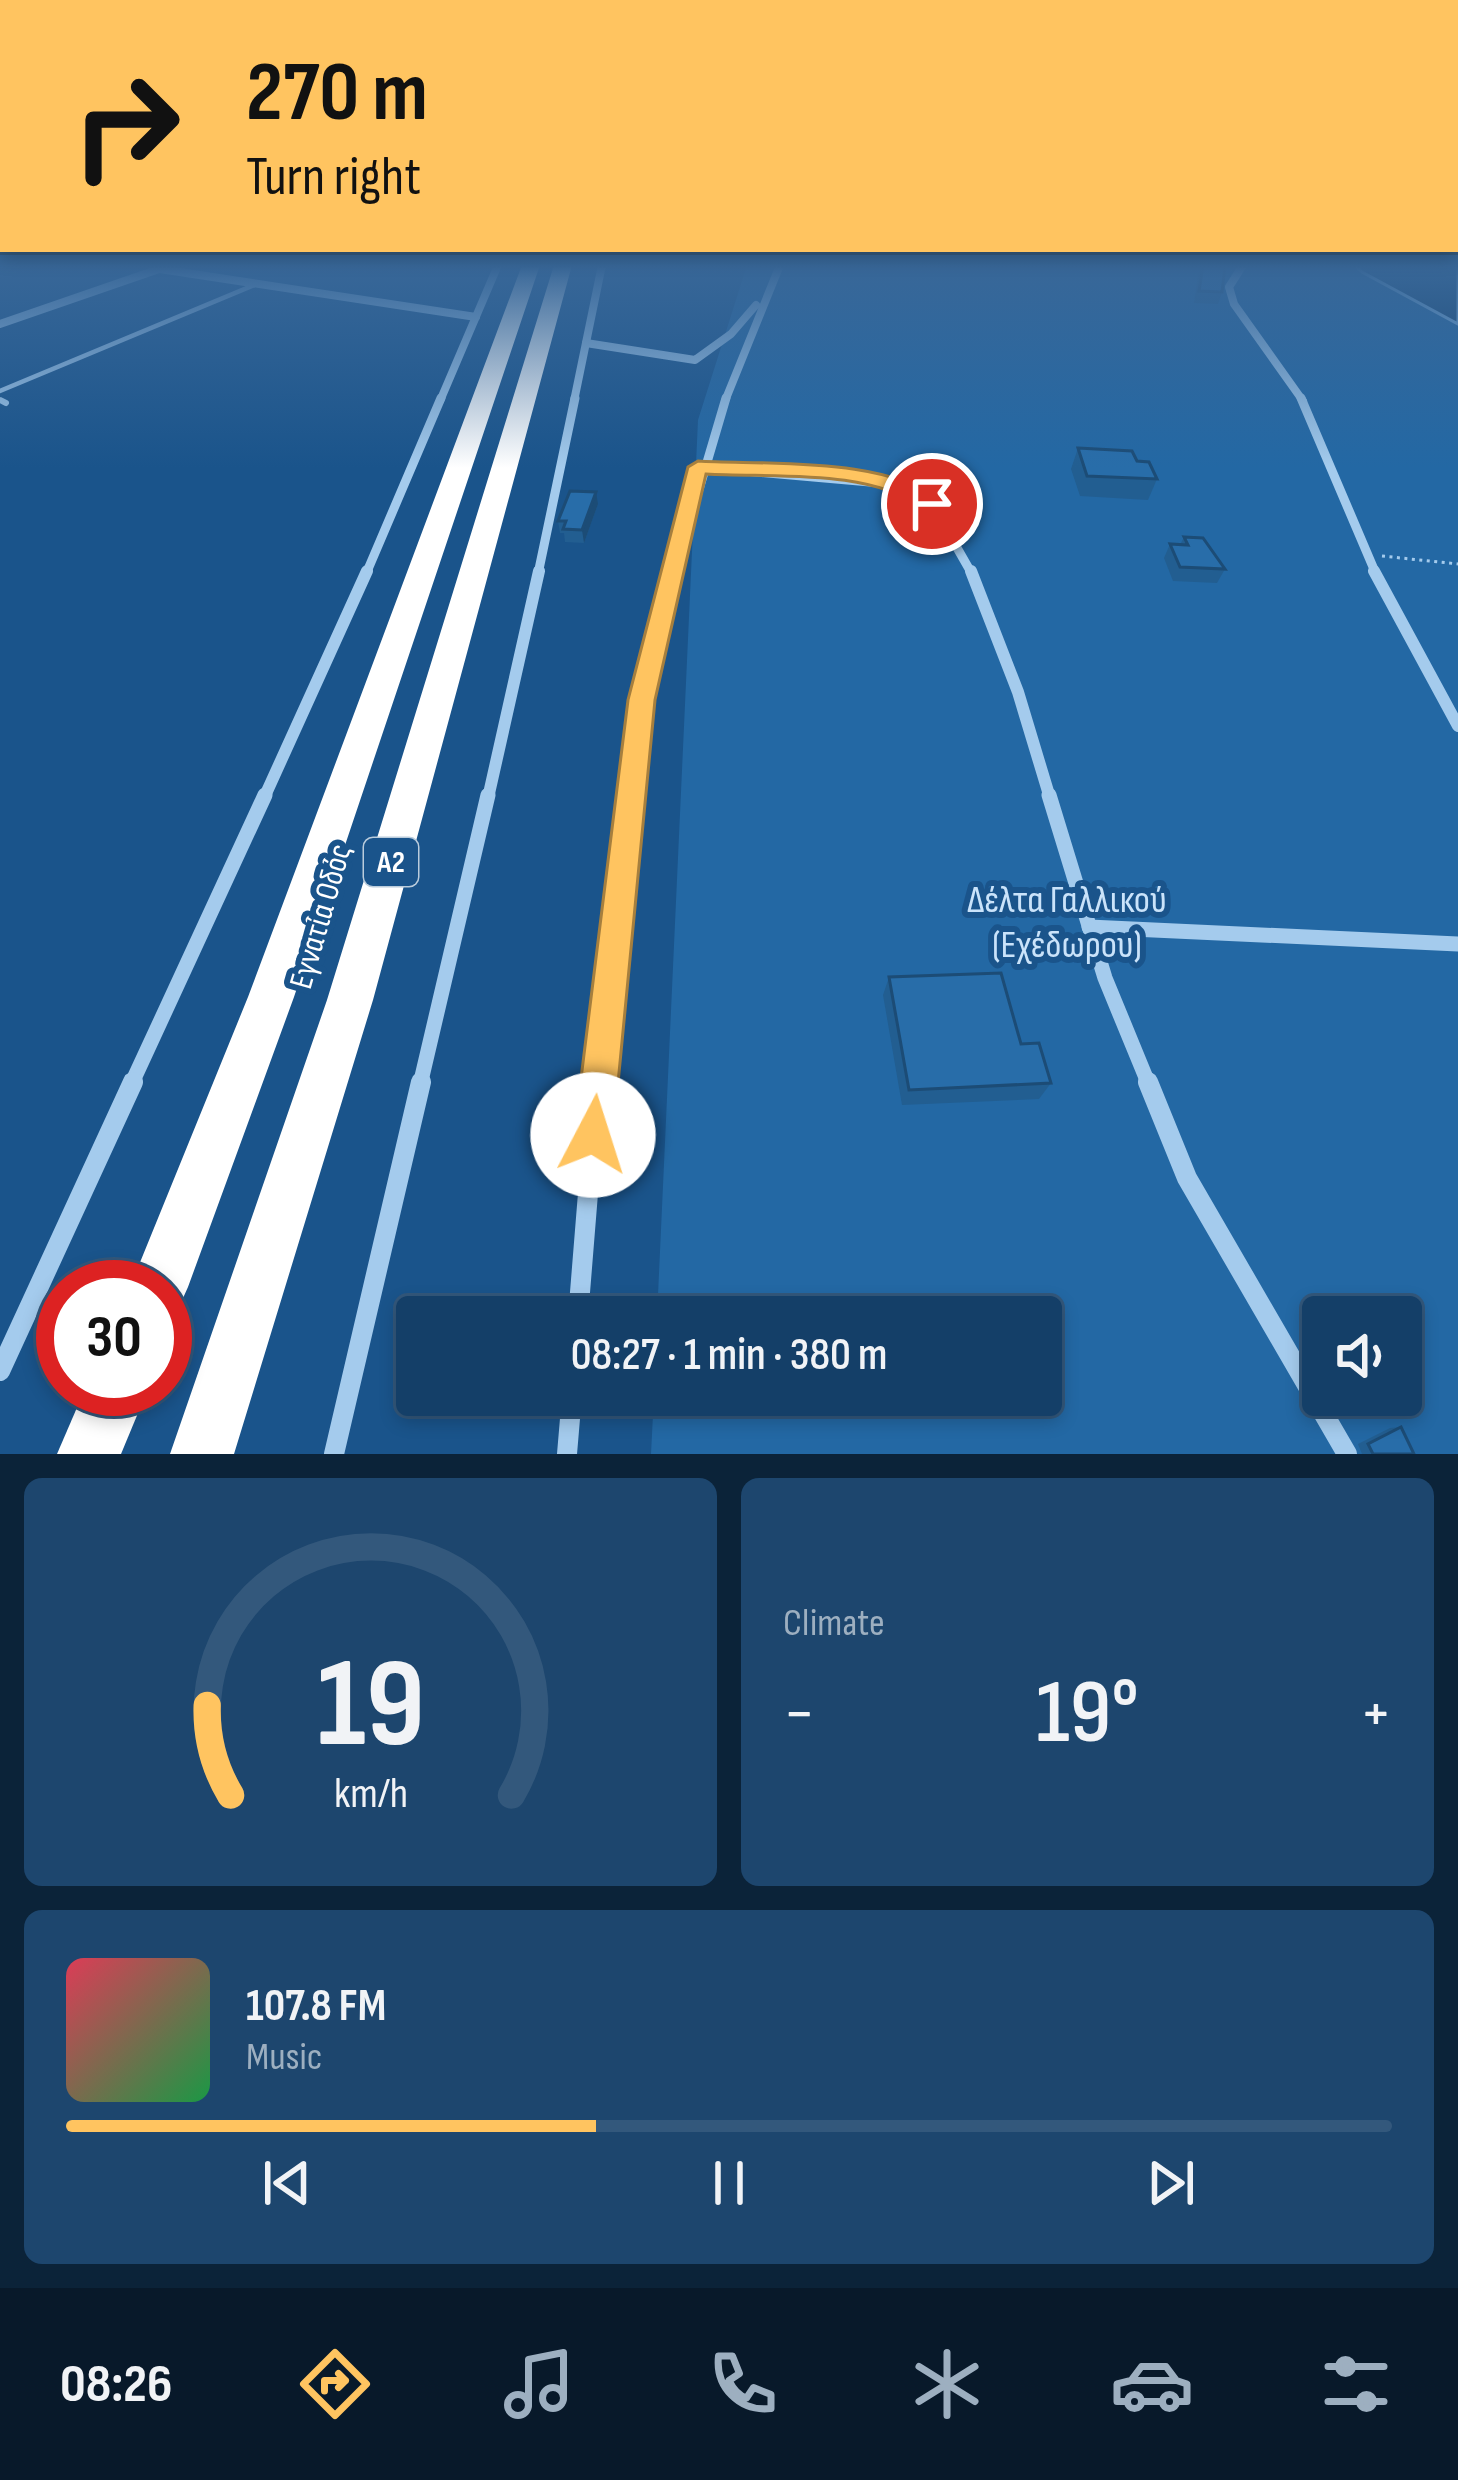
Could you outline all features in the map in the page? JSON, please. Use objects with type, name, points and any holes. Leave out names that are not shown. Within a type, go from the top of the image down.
[{"type":"highway","name":"Εγνατία Οδός","points":[[169,1260],[271,997],[507,333]]},
{"type":"highway","name":"Εγνατία Οδός","points":[[202,1454],[350,1000],[543,333]]},
{"type":"highway","points":[[89,1454],[105,1416]]},
{"type":"street","points":[[0,1371],[343,628],[469,333]]},
{"type":"street","points":[[334,1454],[524,643],[588,333]]},
{"type":"street","points":[[697,362],[717,353],[734,333]]},
{"type":"street","points":[[580,1296],[613,930],[641,700],[719,370],[742,333]]},
{"type":"street","points":[[1255,333],[1302,399],[1365,554],[1458,726]]},
{"type":"street","points":[[586,343],[719,370]]},
{"type":"street","points":[[698,467],[904,485],[932,504],[963,550],[1051,792],[1090,927],[1187,1178],[1348,1454]]},
{"type":"street","points":[[1090,927],[1458,944]]},
{"type":"street","points":[[567,1454],[570,1416]]},
{"type":"lane","points":[[0,391],[139,333]]},
{"type":"path","points":[[1365,554],[1458,564]]},
{"type":"green space","name":"Δέλτα Γαλλικού (Εχέδωρου)","points":[[726,333],[1458,333],[1458,1454],[651,1454],[653,1416],[1062,1416],[1062,1296],[658,1296],[698,420]]},
{"type":"building","points":[[1078,448],[1132,451],[1137,461],[1149,462],[1157,479],[1087,476]]},
{"type":"building","points":[[570,491],[596,492],[582,530],[563,529],[566,521],[558,521]]},
{"type":"building","points":[[1184,537],[1203,538],[1225,569],[1180,567],[1170,544],[1188,545]]},
{"type":"building","points":[[1001,973],[1021,1044],[1039,1043],[1051,1083],[909,1090],[889,977]]},
{"type":"building","points":[[1401,1427],[1414,1454],[1373,1454],[1368,1444]]},
{"type":"route","points":[[593,1135],[641,700],[698,467],[859,477],[904,485],[932,504]]}]
